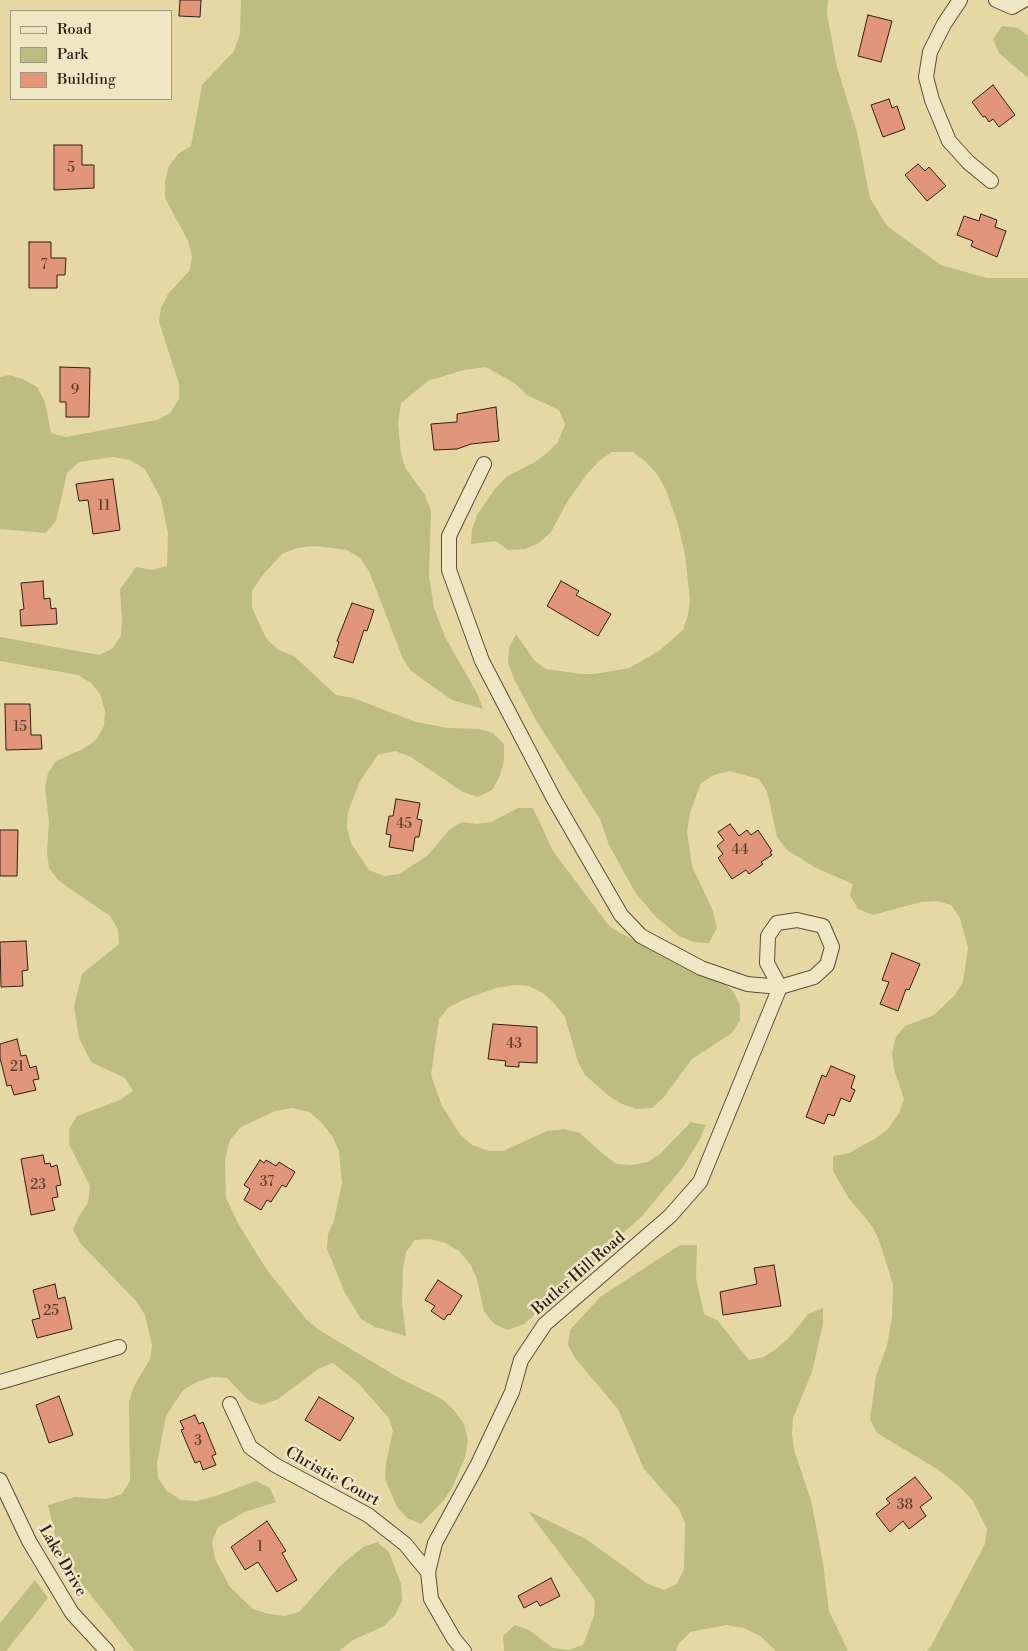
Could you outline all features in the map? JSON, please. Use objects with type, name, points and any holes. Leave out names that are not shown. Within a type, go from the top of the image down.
[{"type":"street","points":[[960,0],[944,24],[930,52],[926,77],[932,100],[949,141],[968,162],[991,181]]},
{"type":"street","points":[[996,0],[1012,7],[1024,0]]},
{"type":"street","points":[[484,464],[449,536],[450,570],[482,661],[554,799],[621,915],[641,936],[701,968],[747,984],[780,988],[814,977],[827,965],[832,947],[823,926],[797,920],[777,923],[768,936],[767,963],[780,988]]},
{"type":"street","name":"Butler Hill Road","points":[[464,1651],[454,1639],[431,1599],[428,1572],[435,1543],[478,1464],[512,1392],[521,1360],[546,1324],[670,1216],[700,1182],[780,988]]},
{"type":"street","points":[[0,1382],[119,1347]]},
{"type":"street","name":"Christie Court","points":[[230,1404],[250,1446],[275,1466],[368,1515],[405,1544],[428,1572]]},
{"type":"street","name":"Lake Drive","points":[[0,1480],[28,1541],[72,1613],[107,1651]]},
{"type":"green space","points":[[241,0],[828,0],[827,14],[837,67],[857,132],[870,198],[887,226],[941,265],[987,278],[1028,278],[1028,1651],[927,1651],[985,1544],[987,1529],[973,1501],[961,1488],[937,1469],[877,1433],[870,1419],[876,1376],[887,1346],[892,1317],[893,1285],[879,1240],[872,1226],[848,1197],[833,1171],[833,1156],[849,1153],[876,1138],[889,1128],[899,1113],[904,1099],[894,1069],[892,1053],[896,1037],[905,1026],[934,1015],[955,995],[963,982],[968,948],[960,918],[951,905],[937,901],[921,902],[873,915],[858,909],[850,895],[853,884],[816,868],[787,850],[777,837],[767,791],[759,779],[729,771],[714,775],[701,783],[690,813],[687,832],[692,866],[713,911],[717,928],[709,943],[694,942],[679,936],[655,916],[635,892],[609,845],[600,819],[537,722],[514,679],[508,663],[509,648],[516,634],[534,660],[546,669],[581,674],[595,674],[629,668],[659,651],[683,630],[688,615],[690,600],[685,554],[677,521],[666,490],[657,474],[646,462],[633,452],[612,452],[599,461],[587,474],[567,502],[551,532],[539,543],[525,549],[508,550],[496,541],[471,544],[472,529],[477,515],[495,489],[506,477],[535,462],[548,452],[558,442],[565,424],[559,410],[527,395],[516,384],[486,367],[464,370],[428,381],[401,403],[398,423],[401,454],[406,469],[425,495],[431,511],[429,577],[434,608],[445,637],[477,693],[483,709],[452,700],[411,671],[403,659],[369,571],[360,558],[347,550],[315,546],[297,548],[282,554],[261,577],[252,591],[252,608],[266,638],[277,649],[294,656],[336,695],[353,698],[416,722],[448,728],[479,729],[493,733],[504,744],[504,760],[500,776],[492,790],[478,797],[463,792],[411,757],[395,751],[378,755],[360,781],[348,812],[347,828],[351,843],[369,870],[384,876],[399,874],[427,856],[449,830],[462,822],[477,824],[491,822],[518,808],[533,808],[553,851],[610,927],[691,972],[721,981],[733,991],[740,1005],[740,1020],[732,1033],[692,1059],[664,1097],[652,1108],[637,1109],[622,1104],[609,1096],[585,1075],[578,1062],[565,1017],[543,993],[529,986],[513,985],[496,988],[463,1000],[449,1007],[439,1019],[431,1075],[442,1106],[460,1134],[472,1145],[489,1151],[503,1151],[547,1131],[564,1129],[580,1133],[617,1164],[632,1165],[648,1162],[660,1154],[691,1122],[706,1125],[683,1167],[643,1215],[608,1247],[599,1259],[524,1324],[508,1330],[494,1324],[484,1311],[477,1280],[471,1265],[459,1251],[445,1243],[430,1239],[415,1240],[406,1252],[403,1269],[402,1302],[406,1336],[375,1327],[361,1319],[345,1293],[327,1249],[328,1234],[334,1221],[342,1183],[339,1151],[332,1136],[321,1122],[309,1112],[292,1108],[275,1111],[241,1127],[230,1140],[225,1159],[226,1198],[239,1225],[267,1270],[307,1320],[319,1330],[401,1379],[442,1399],[454,1410],[464,1424],[468,1440],[465,1457],[453,1486],[444,1500],[421,1524],[407,1518],[397,1507],[385,1479],[386,1463],[393,1431],[388,1417],[358,1383],[333,1363],[318,1369],[278,1399],[262,1405],[248,1400],[227,1378],[212,1377],[197,1382],[183,1390],[166,1416],[157,1463],[158,1478],[167,1491],[181,1500],[196,1501],[213,1497],[256,1481],[270,1488],[276,1502],[245,1512],[218,1527],[212,1542],[215,1559],[230,1587],[253,1609],[285,1616],[299,1612],[340,1566],[363,1547],[377,1542],[389,1552],[401,1584],[402,1601],[395,1615],[384,1626],[353,1640],[339,1651],[135,1651],[60,1556],[48,1505],[75,1497],[106,1499],[122,1494],[130,1481],[129,1402],[134,1386],[150,1359],[152,1345],[145,1315],[136,1301],[81,1244],[73,1230],[79,1216],[88,1203],[90,1186],[69,1144],[69,1129],[77,1116],[120,1100],[133,1091],[125,1078],[91,1062],[79,1038],[74,1006],[82,974],[119,944],[118,929],[110,916],[59,881],[49,868],[47,852],[49,821],[45,788],[48,773],[56,761],[83,749],[96,740],[104,726],[105,711],[100,694],[91,683],[78,675],[0,661],[0,637],[99,655],[112,649],[121,636],[120,589],[136,567],[152,570],[167,566],[168,533],[161,499],[145,469],[130,460],[113,457],[79,462],[67,473],[56,521],[45,533],[0,529],[0,377],[9,375],[23,379],[37,387],[45,402],[51,433],[66,437],[157,420],[170,413],[179,399],[179,384],[159,322],[161,308],[168,294],[190,270],[192,256],[188,241],[165,198],[165,181],[169,166],[178,154],[191,146],[202,85],[234,51],[240,34]]},
{"type":"green space","points":[[1002,26],[1018,28],[1028,36],[1028,78],[999,53],[993,39]]},
{"type":"green space","points":[[680,1245],[697,1245],[696,1278],[704,1314],[717,1320],[749,1360],[764,1357],[776,1349],[789,1338],[808,1314],[823,1308],[823,1324],[812,1372],[793,1418],[792,1434],[794,1450],[811,1500],[823,1563],[829,1611],[848,1651],[776,1651],[760,1636],[744,1628],[727,1625],[690,1632],[678,1645],[676,1651],[504,1651],[503,1636],[515,1625],[529,1630],[553,1648],[568,1650],[583,1645],[594,1616],[595,1600],[528,1511],[586,1539],[648,1584],[664,1590],[677,1584],[684,1569],[685,1523],[679,1509],[644,1469],[618,1409],[575,1358],[568,1345],[570,1330],[600,1297]]},
{"type":"green space","points":[[35,1580],[48,1598],[6,1651],[0,1651],[0,1623]]},
{"type":"building","points":[[180,0],[201,0],[200,17],[179,16]]},
{"type":"building","points":[[868,15],[892,21],[881,62],[858,56]]},
{"type":"building","points":[[993,85],[1015,115],[999,127],[993,119],[989,122],[985,116],[983,117],[972,102]]},
{"type":"building","points":[[889,99],[892,108],[897,106],[905,129],[883,137],[871,105]]},
{"type":"building","points":[[54,145],[82,145],[82,165],[94,165],[94,188],[54,190]]},
{"type":"building","points":[[918,164],[925,171],[929,167],[946,186],[927,201],[905,175]]},
{"type":"building","points":[[981,214],[997,220],[995,227],[1006,231],[997,257],[971,246],[973,241],[957,235],[964,216],[979,221]]},
{"type":"building","points":[[29,242],[51,242],[51,258],[66,258],[65,275],[57,275],[57,288],[29,288]]},
{"type":"building","points":[[60,367],[90,368],[89,417],[66,417],[66,402],[60,402]]},
{"type":"building","points":[[496,407],[499,441],[471,444],[457,449],[434,450],[431,424],[457,422],[457,414]]},
{"type":"building","points":[[113,479],[120,530],[93,534],[88,500],[79,501],[76,484]]},
{"type":"building","points":[[43,581],[44,599],[50,598],[51,609],[56,608],[57,624],[21,626],[20,610],[24,609],[21,583]]},
{"type":"building","points":[[561,581],[579,591],[576,595],[611,614],[598,636],[547,606]]},
{"type":"building","points":[[352,603],[374,610],[367,631],[364,630],[353,663],[334,657],[339,642],[337,641]]},
{"type":"building","points":[[5,704],[30,704],[31,735],[41,735],[42,749],[6,750]]},
{"type":"building","points":[[396,799],[420,803],[417,819],[422,820],[419,837],[415,837],[413,851],[389,847],[391,835],[386,834],[389,816],[393,816]]},
{"type":"building","points":[[730,824],[739,836],[747,830],[751,835],[758,830],[772,851],[770,852],[772,855],[761,862],[763,864],[749,874],[746,870],[732,879],[718,858],[723,854],[717,846],[724,840],[718,832]]},
{"type":"building","points":[[0,830],[18,830],[17,876],[0,876]]},
{"type":"building","points":[[26,941],[28,970],[22,971],[23,986],[1,987],[0,942]]},
{"type":"building","points":[[892,953],[920,964],[909,990],[906,989],[898,1011],[880,1004],[889,982],[882,980]]},
{"type":"building","points":[[493,1024],[537,1027],[537,1063],[519,1062],[519,1067],[505,1066],[506,1061],[488,1059]]},
{"type":"building","points":[[17,1039],[21,1056],[26,1055],[30,1068],[36,1066],[39,1079],[33,1080],[36,1090],[14,1095],[11,1085],[7,1086],[0,1058],[0,1044]]},
{"type":"building","points":[[831,1066],[855,1076],[851,1088],[855,1090],[850,1102],[841,1098],[834,1116],[828,1114],[824,1124],[806,1117],[822,1075],[826,1077]]},
{"type":"building","points":[[43,1155],[45,1164],[50,1163],[51,1167],[57,1165],[61,1185],[56,1186],[58,1197],[52,1198],[55,1210],[31,1215],[21,1159]]},
{"type":"building","points":[[260,1160],[264,1163],[266,1160],[276,1166],[279,1162],[295,1172],[286,1187],[282,1185],[271,1202],[267,1200],[261,1210],[244,1200],[250,1189],[244,1185]]},
{"type":"building","points":[[774,1265],[781,1306],[723,1315],[720,1292],[757,1284],[754,1268]]},
{"type":"building","points":[[438,1280],[462,1296],[450,1315],[448,1314],[444,1320],[431,1311],[435,1306],[425,1300]]},
{"type":"building","points":[[55,1284],[58,1299],[65,1297],[72,1329],[37,1338],[32,1320],[40,1318],[33,1290]]},
{"type":"building","points":[[59,1396],[73,1435],[49,1443],[36,1405]]},
{"type":"building","points":[[319,1397],[354,1418],[340,1441],[305,1420]]},
{"type":"building","points":[[195,1415],[199,1424],[203,1422],[216,1454],[212,1456],[216,1465],[203,1470],[200,1461],[195,1463],[181,1430],[184,1429],[180,1421]]},
{"type":"building","points":[[915,1477],[932,1498],[920,1507],[926,1516],[909,1529],[903,1521],[890,1532],[876,1514],[890,1503],[886,1499]]},
{"type":"building","points":[[267,1521],[286,1551],[282,1553],[297,1580],[277,1592],[258,1562],[245,1570],[231,1547]]},
{"type":"building","points":[[551,1578],[560,1596],[540,1606],[537,1601],[524,1608],[518,1596]]}]
